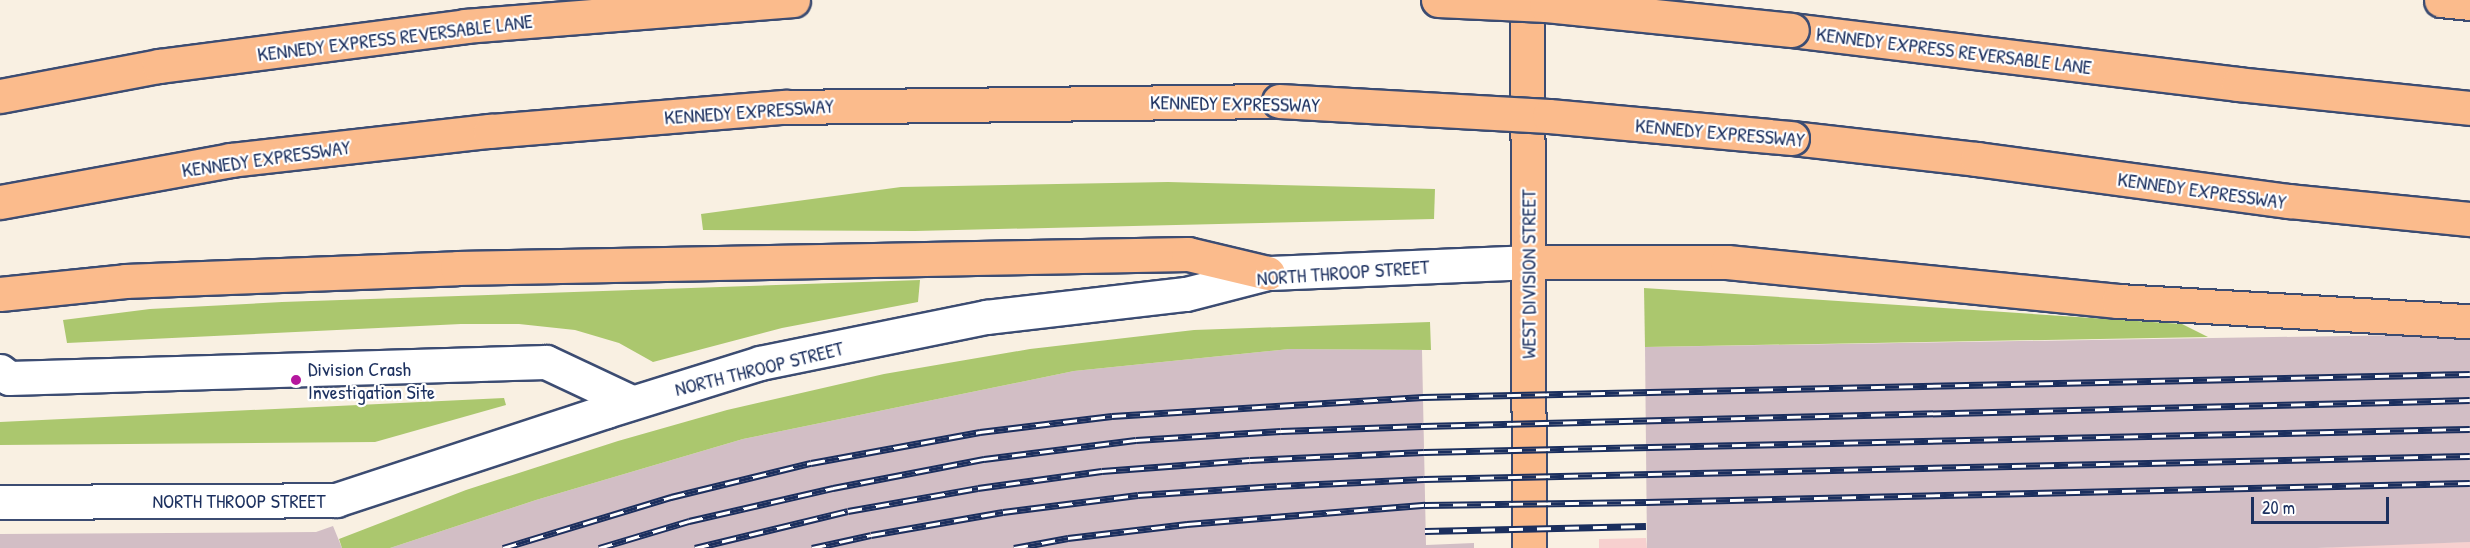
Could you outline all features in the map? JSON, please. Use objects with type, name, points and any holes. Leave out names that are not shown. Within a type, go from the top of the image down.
[{"type":"main road","name":"KENNEDY EXPRESS REVERSABLE LANE","points":[[0,96],[159,66],[465,26],[793,0]]},
{"type":"main road","name":"KENNEDY EXPRESS REVERSABLE LANE","points":[[1438,0],[1546,5],[1792,30],[2238,84],[2470,108]]},
{"type":"main road","name":"WEST DIVISION STREET","points":[[1527,0],[1529,548]]},
{"type":"main road","points":[[2441,0],[2470,3]]},
{"type":"main road","name":"KENNEDY EXPRESSWAY","points":[[0,202],[230,160],[490,131],[785,106],[1279,101],[1549,116],[1792,138],[2289,201],[2470,219]]},
{"type":"main road","points":[[0,294],[125,281],[458,268],[1188,254],[1268,273]]},
{"type":"main road","points":[[1528,262],[1727,262],[2118,301],[2470,321]]},
{"type":"street","name":"NORTH THROOP STREET","points":[[0,502],[336,500],[631,402],[760,363],[986,316],[1186,294],[1268,273],[1528,262]]},
{"type":"street","points":[[0,371],[9,378],[546,362],[631,402]]},
{"type":"shaded area","points":[[2470,334],[2470,542],[2317,548],[1647,548],[1645,347]]},
{"type":"shaded area","points":[[1290,349],[1422,350],[1426,545],[1474,543],[1474,548],[390,548],[536,500],[743,439],[1074,371]]},
{"type":"shaded area","points":[[333,526],[342,548],[0,548],[0,534],[316,532]]},
{"type":"shaded area","points":[[1646,538],[1647,548],[1599,548],[1599,539]]},
{"type":"shaded area","points":[[2470,542],[2470,548],[2317,548],[2379,544]]},
{"type":"green space","points":[[1168,182],[1435,189],[1434,219],[915,231],[703,230],[701,214],[901,187]]},
{"type":"green space","points":[[920,280],[918,302],[782,328],[653,362],[619,343],[575,330],[519,324],[461,324],[67,343],[63,320],[150,309],[282,302]]},
{"type":"green space","points":[[1644,288],[2182,324],[2208,337],[1645,347]]},
{"type":"green space","points":[[1430,322],[1431,350],[1290,349],[1074,371],[743,439],[536,500],[390,548],[342,548],[339,539],[466,490],[618,441],[727,410],[884,374],[1030,349],[1194,330]]},
{"type":"green space","points":[[504,398],[506,405],[375,442],[0,445],[0,422]]},
{"type":"railway","points":[[503,548],[671,497],[811,463],[980,432],[1112,416],[1423,397],[2470,374]]},
{"type":"railway","points":[[599,548],[689,521],[833,488],[984,459],[1136,440],[1281,431],[1423,426],[2470,400]]},
{"type":"railway","points":[[695,548],[848,511],[978,488],[1102,471],[1250,460],[1424,452],[2470,429]]},
{"type":"railway","points":[[812,548],[871,535],[1003,512],[1138,495],[1277,486],[1424,479],[2470,456]]},
{"type":"railway","points":[[1014,548],[1068,538],[1187,524],[1425,505],[2470,483]]},
{"type":"railway","points":[[1425,531],[1646,526]]},
{"type":"place","name":"Division Crash Investigation Site","points":[[296,380]]}]
